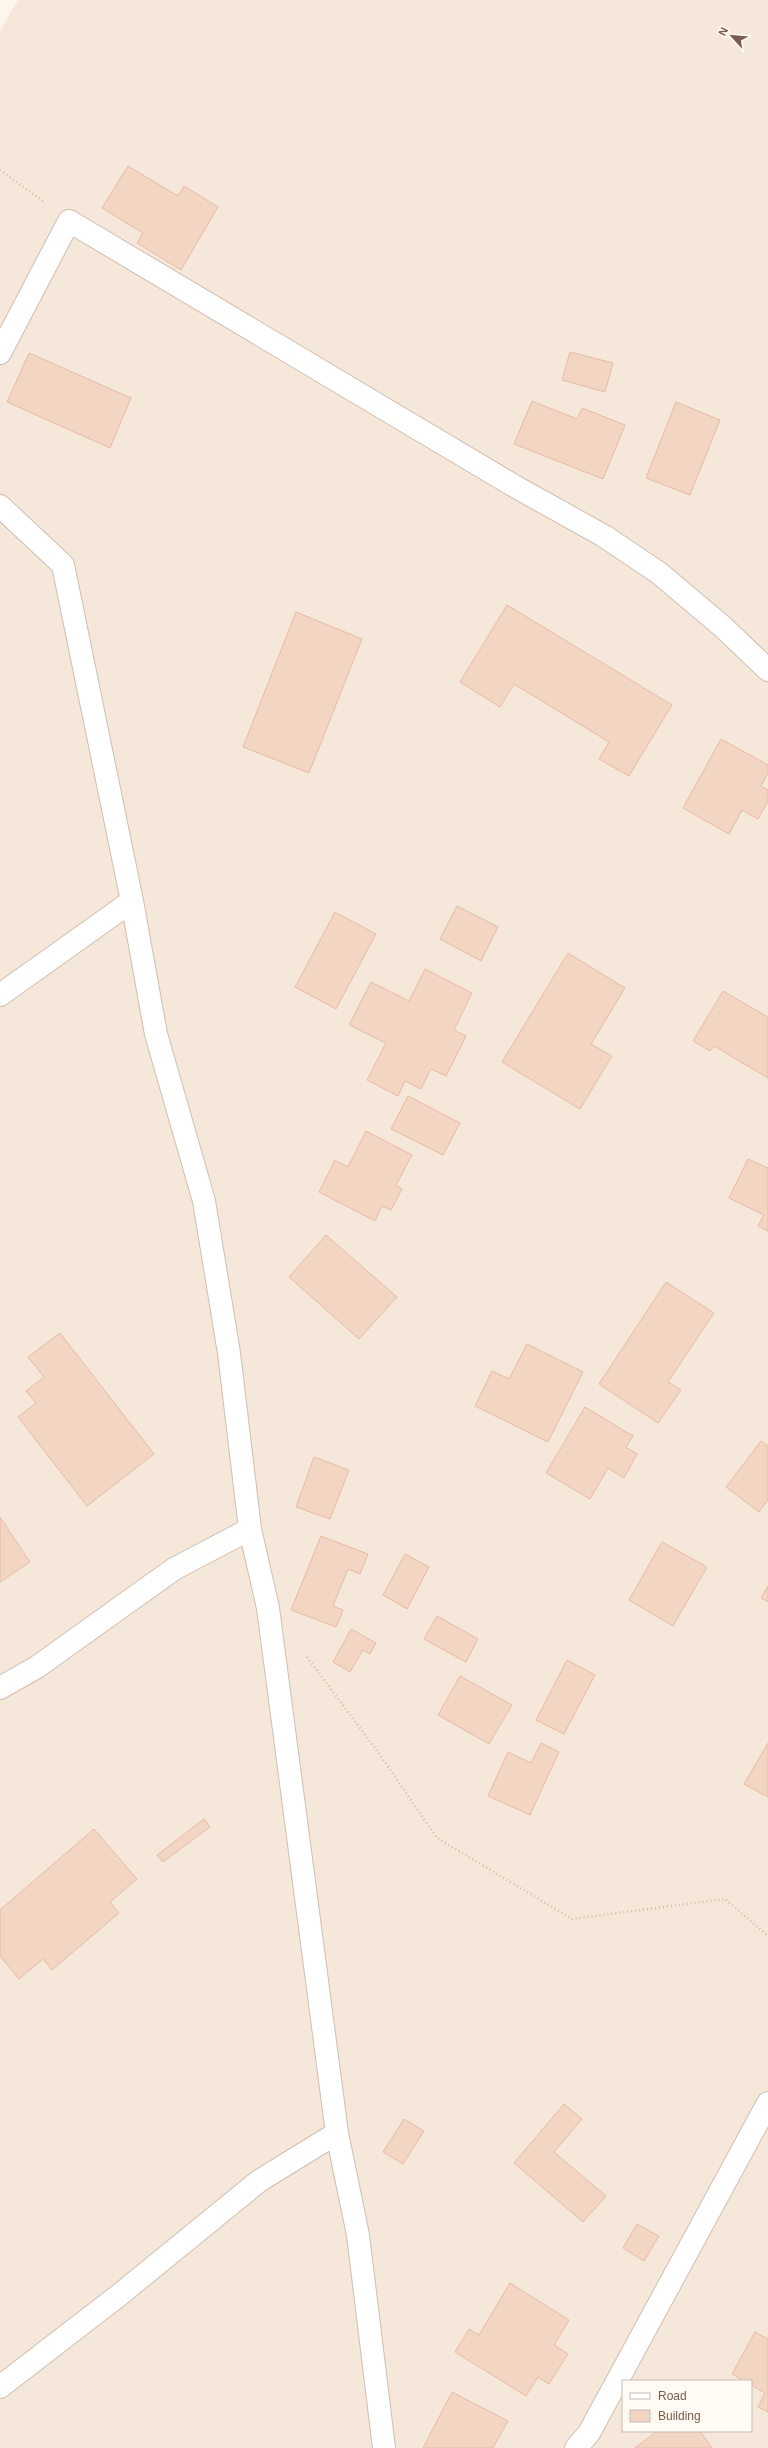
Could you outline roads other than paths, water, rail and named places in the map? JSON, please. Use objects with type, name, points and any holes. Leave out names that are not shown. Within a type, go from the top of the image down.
[{"type":"street","points":[[0,353],[69,221],[496,476],[604,536],[659,573],[723,627],[768,670]]},
{"type":"street","points":[[0,506],[63,565],[132,902],[156,1034],[204,1201],[230,1353],[250,1529],[268,1608],[337,2133],[358,2235],[384,2448]]},
{"type":"street","points":[[0,995],[132,902]]},
{"type":"street","points":[[0,1688],[37,1667],[174,1569],[250,1529]]},
{"type":"street","points":[[576,2448],[590,2433],[768,2103]]},
{"type":"street","points":[[0,2387],[118,2296],[259,2181],[337,2133]]}]
